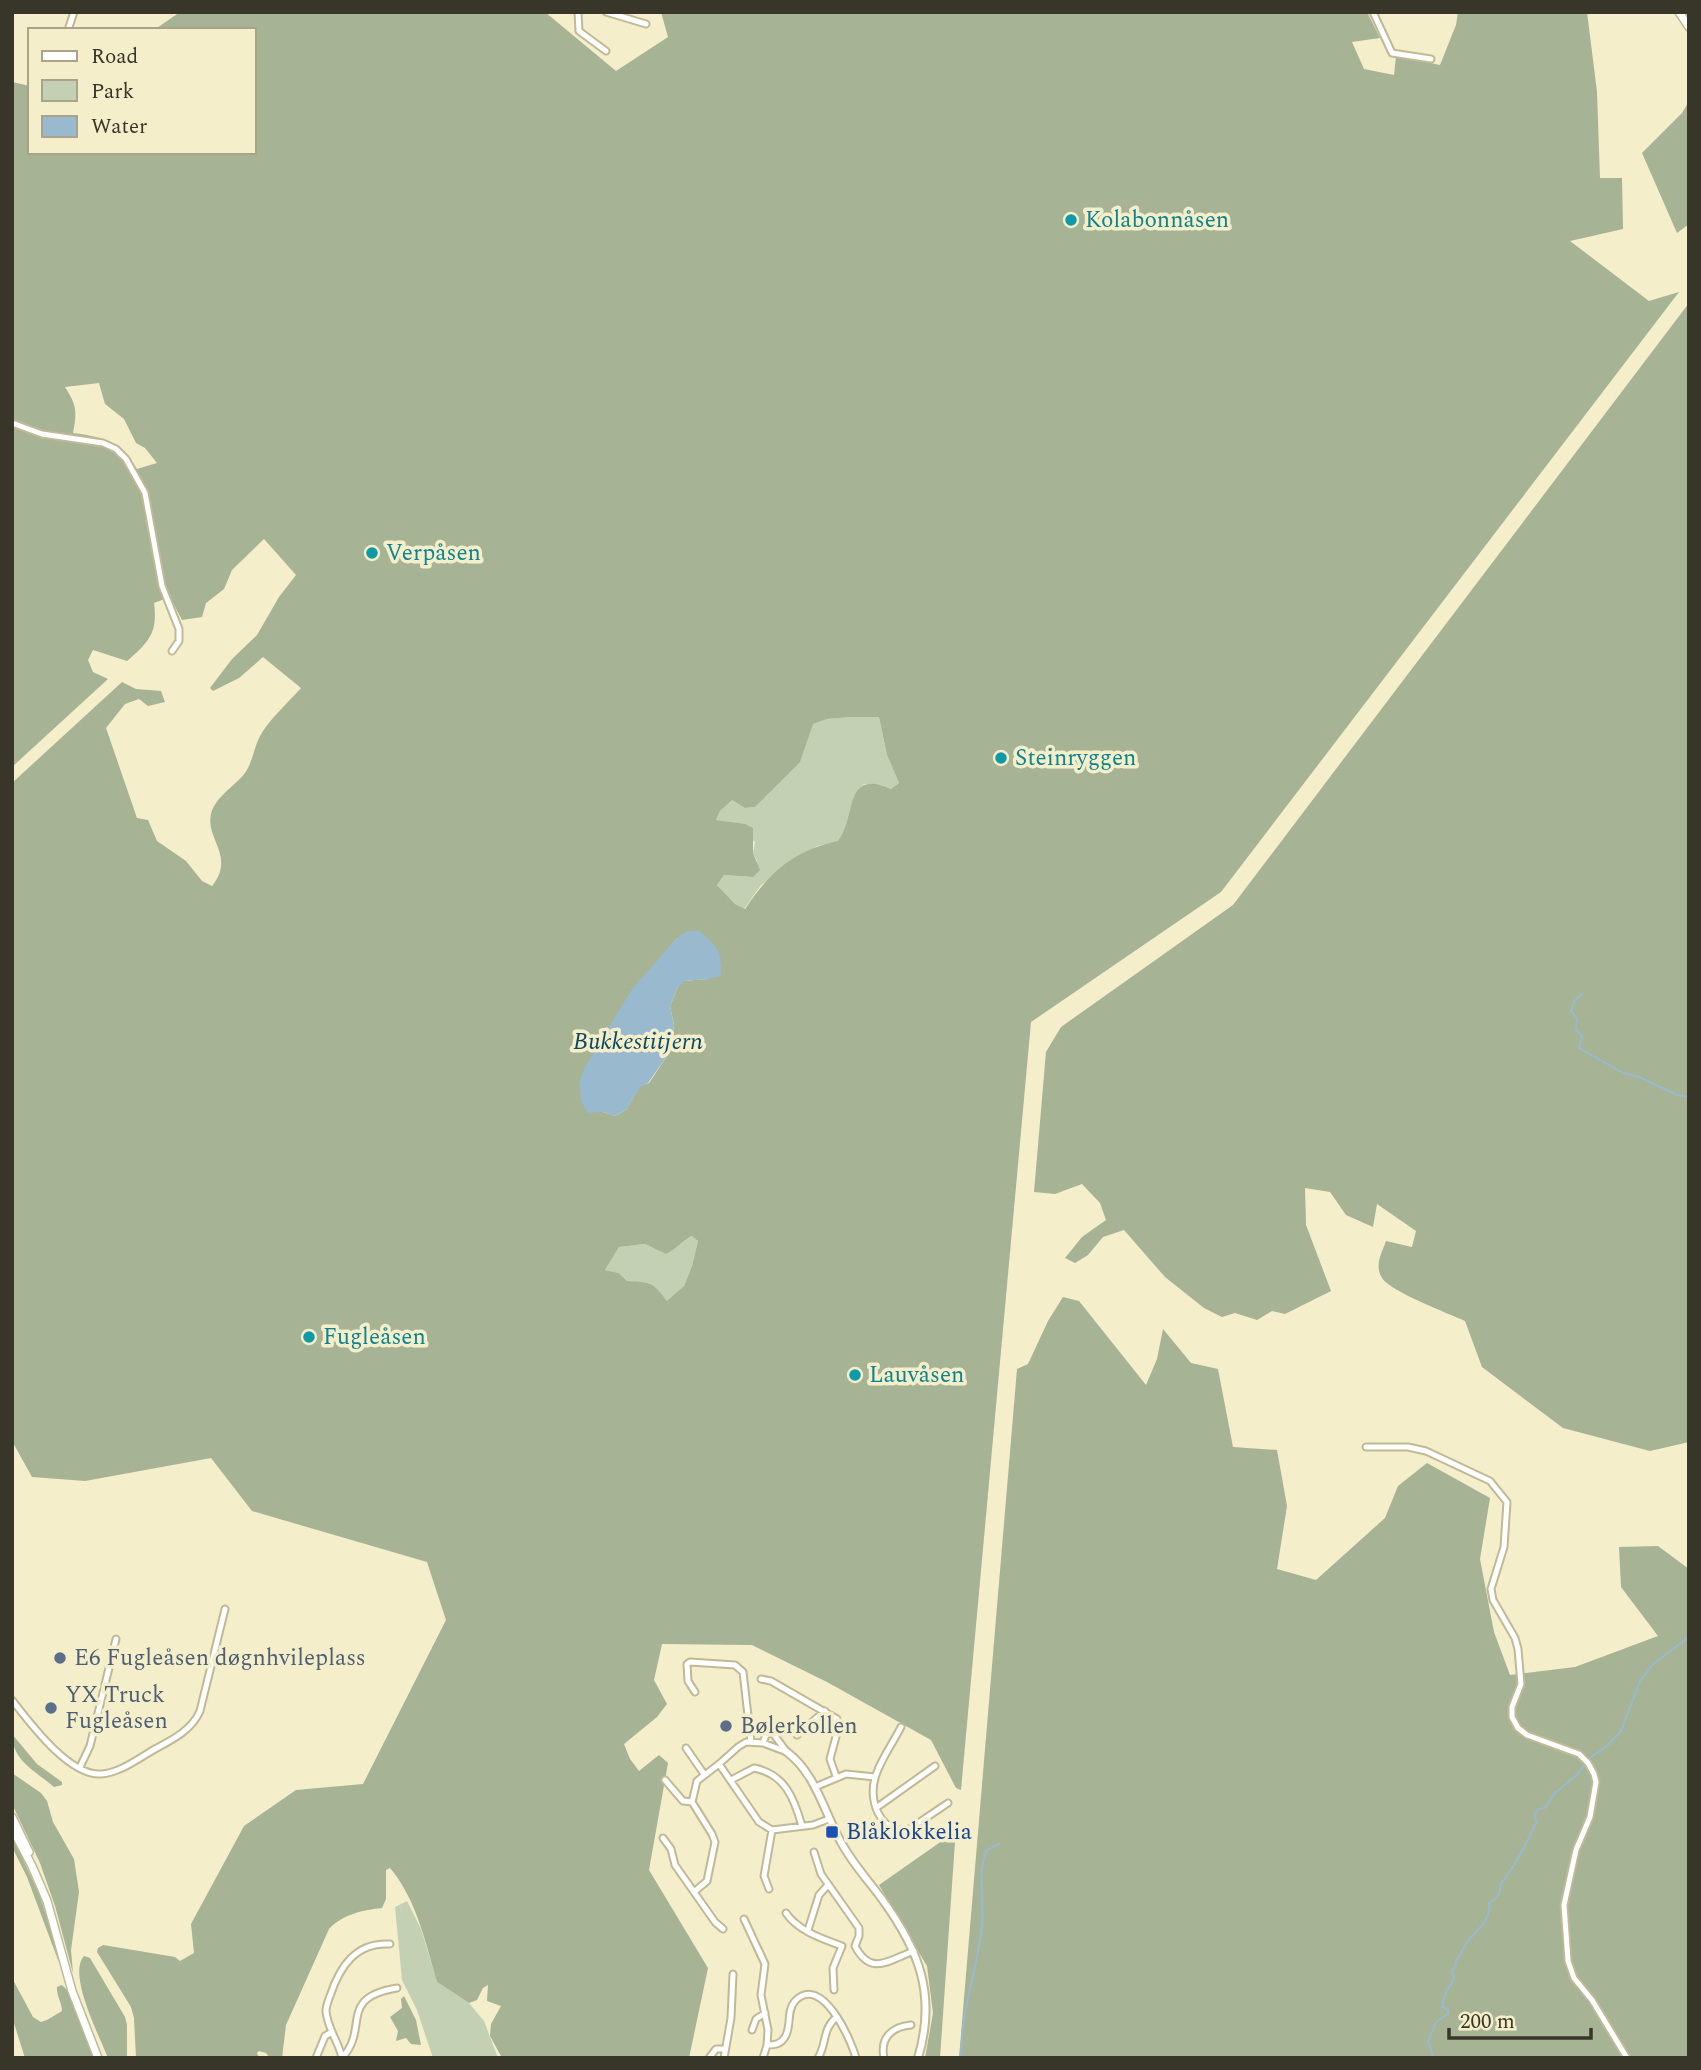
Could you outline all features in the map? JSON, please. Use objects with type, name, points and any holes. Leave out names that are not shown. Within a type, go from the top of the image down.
[{"type":"main road","points":[[1679,12],[1689,27]]},
{"type":"main road","points":[[12,1816],[27,1847],[54,1921],[72,1991],[99,2058]]},
{"type":"main road","points":[[12,1828],[33,1866]]},
{"type":"street","points":[[578,12],[579,31],[606,51]]},
{"type":"street","points":[[606,12],[646,24]]},
{"type":"street","points":[[1373,12],[1392,53],[1431,59]]},
{"type":"street","points":[[12,423],[41,434],[103,443],[116,449],[129,463],[145,492],[162,586],[179,629],[179,641],[172,651]]},
{"type":"street","points":[[1366,1447],[1408,1447],[1426,1451],[1486,1478],[1507,1502],[1504,1547],[1491,1589],[1493,1600],[1518,1646],[1521,1684],[1512,1707],[1512,1717],[1518,1728],[1527,1735],[1579,1754],[1594,1774],[1596,1782],[1592,1807],[1587,1827],[1576,1850],[1564,1905],[1568,1961],[1574,1978],[1592,2000],[1627,2058]]},
{"type":"street","points":[[12,1700],[48,1744],[93,1774],[111,1772],[162,1745],[190,1726],[198,1715],[225,1609]]},
{"type":"street","points":[[80,1767],[90,1746],[116,1639]]},
{"type":"street","points":[[695,1692],[686,1672],[690,1662],[735,1665],[739,1668],[743,1672],[751,1742]]},
{"type":"street","points":[[761,1679],[771,1681],[837,1719],[830,1759],[836,1776]]},
{"type":"street","points":[[797,1735],[825,1711]]},
{"type":"street","points":[[901,1727],[875,1777],[876,1808],[880,1818],[888,1827],[904,1831],[912,1829],[948,1803]]},
{"type":"street","points":[[763,1743],[766,1735],[772,1732],[787,1752],[801,1764],[848,1855],[889,1909],[914,1951],[924,1980],[926,2003],[925,2025],[918,2058]]},
{"type":"street","points":[[694,1892],[707,1881],[715,1842],[692,1802],[694,1786],[704,1774],[738,1746],[751,1742],[763,1743],[787,1752]]},
{"type":"street","points":[[686,1748],[704,1774]]},
{"type":"street","points":[[719,1764],[759,1822],[772,1830],[813,1825],[830,1819]]},
{"type":"street","points":[[876,1808],[935,1766]]},
{"type":"street","points":[[731,1780],[754,1768],[780,1778],[802,1826]]},
{"type":"street","points":[[815,1787],[836,1776],[853,1774],[875,1777]]},
{"type":"street","points":[[665,1780],[679,1798],[687,1803],[692,1802]]},
{"type":"street","points":[[769,1889],[764,1876],[772,1830]]},
{"type":"street","points":[[663,1838],[671,1849],[675,1865],[715,1922],[723,1929]]},
{"type":"street","points":[[814,1852],[828,1885],[859,1928],[855,1945]]},
{"type":"street","points":[[808,1930],[819,1895],[828,1885]]},
{"type":"street","points":[[786,1913],[795,1923],[842,1946],[855,1945]]},
{"type":"street","points":[[744,1919],[765,1964],[761,1990],[768,2030],[763,2058]]},
{"type":"street","points":[[342,2058],[332,2032],[327,2006],[344,1964],[359,1951],[379,1944],[390,1944]]},
{"type":"street","points":[[855,1945],[864,1960],[873,1964],[888,1962],[914,1951]]},
{"type":"street","points":[[834,1990],[834,1968],[842,1946]]},
{"type":"street","points":[[724,2058],[732,2007],[733,1974]]},
{"type":"street","points":[[342,2058],[349,2049],[364,2001],[375,1993],[397,1989]]},
{"type":"street","points":[[767,2045],[775,2045],[784,2038],[791,2007],[798,1998],[810,1995],[821,1998],[837,2017],[848,2035],[856,2058]]},
{"type":"street","points":[[752,2030],[755,2019],[765,2013]]},
{"type":"street","points":[[818,2058],[824,2048],[827,2028],[837,2017]]},
{"type":"street","points":[[884,2058],[882,2046],[888,2034],[900,2027],[911,2025]]},
{"type":"street","points":[[316,2058],[325,2036],[332,2032]]},
{"type":"street","points":[[709,2058],[716,2049],[724,2049]]},
{"type":"green space","points":[[180,12],[545,12],[616,71],[668,37],[661,12],[1367,12],[1380,38],[1352,42],[1364,69],[1394,75],[1396,56],[1440,65],[1456,25],[1458,12],[1587,12],[1597,92],[1600,178],[1622,178],[1623,229],[1570,241],[1649,301],[1679,292],[1221,892],[1031,1022],[961,1790],[956,1788],[931,1740],[827,1682],[752,1645],[662,1644],[654,1680],[667,1704],[657,1717],[624,1744],[639,1771],[659,1755],[668,1763],[649,1870],[708,1968],[689,2058],[502,2058],[490,2036],[491,2024],[501,2006],[487,2001],[488,1985],[483,1988],[477,2000],[469,2003],[437,1982],[413,1907],[390,1868],[386,1870],[386,1899],[382,1908],[354,1914],[329,1929],[286,2025],[282,2058],[270,2058],[259,2051],[259,2058],[136,2058],[131,2007],[97,1952],[103,1945],[175,1957],[180,1961],[194,1953],[191,1924],[244,1826],[296,1790],[363,1784],[446,1620],[427,1562],[252,1511],[211,1458],[85,1481],[32,1477],[12,1441],[12,783],[122,682],[136,689],[161,691],[165,702],[148,706],[139,699],[125,704],[106,728],[137,818],[148,820],[157,841],[186,861],[202,881],[212,886],[221,866],[221,857],[210,823],[213,808],[245,773],[259,738],[301,688],[263,657],[239,678],[213,691],[210,688],[232,659],[257,635],[279,597],[296,575],[264,539],[232,570],[224,589],[206,603],[202,617],[182,620],[170,597],[154,603],[155,622],[150,636],[127,661],[93,650],[88,660],[93,672],[108,679],[12,767],[12,82],[28,86],[28,154],[256,154],[256,28],[157,28]],"holes":[[[99,383],[105,404],[124,419],[136,443],[145,448],[157,463],[137,469],[124,452],[110,442],[73,433],[75,409],[65,387]],[[879,717],[887,755],[899,783],[891,789],[876,784],[865,785],[858,790],[838,841],[808,850],[784,865],[763,884],[745,909],[735,904],[717,885],[724,875],[753,877],[760,870],[753,853],[753,828],[745,824],[716,820],[720,811],[732,800],[745,808],[755,807],[800,762],[813,724],[827,719]],[[677,938],[708,979],[683,981],[678,987],[670,1006],[674,1025],[669,1053],[649,1083],[640,1086],[626,1110],[615,1116],[603,1112],[662,958]],[[692,1236],[698,1241],[692,1266],[684,1286],[667,1301],[651,1284],[627,1281],[619,1273],[605,1270],[619,1247],[645,1244],[666,1254]]]},
{"type":"green space","points":[[1689,101],[1689,224],[1677,233],[1642,153],[1682,113]]},
{"type":"green space","points":[[1689,303],[1689,1442],[1650,1451],[1563,1428],[1482,1367],[1465,1321],[1387,1284],[1379,1268],[1386,1241],[1412,1247],[1416,1231],[1377,1204],[1373,1227],[1346,1215],[1330,1192],[1305,1188],[1306,1225],[1331,1291],[1285,1314],[1272,1311],[1257,1320],[1235,1313],[1222,1317],[1204,1308],[1165,1277],[1124,1230],[1103,1237],[1088,1255],[1075,1263],[1065,1258],[1082,1237],[1106,1220],[1100,1203],[1082,1184],[1055,1194],[1034,1192],[1046,1052],[1061,1027],[1233,905]]},
{"type":"green space","points":[[879,717],[887,755],[899,783],[891,789],[881,785],[864,784],[855,796],[838,842],[817,846],[761,885],[744,909],[735,904],[717,885],[724,875],[753,877],[757,861],[753,853],[755,842],[729,822],[716,820],[720,811],[732,800],[745,808],[755,807],[800,761],[812,724],[827,719]]},
{"type":"green space","points":[[693,1236],[698,1241],[692,1266],[684,1286],[667,1302],[651,1284],[627,1281],[619,1273],[605,1270],[619,1247],[645,1244],[666,1254]]},
{"type":"green space","points":[[1063,1297],[1079,1301],[1146,1385],[1157,1359],[1163,1329],[1191,1363],[1218,1369],[1233,1447],[1277,1450],[1287,1506],[1277,1569],[1316,1580],[1385,1518],[1398,1486],[1427,1463],[1490,1498],[1480,1559],[1494,1632],[1510,1675],[1575,1667],[1658,1636],[1621,1587],[1619,1547],[1658,1546],[1689,1569],[1689,2058],[959,2058],[1017,1369],[1028,1364],[1048,1321]]},
{"type":"green space","points":[[12,1734],[37,1764],[62,1782],[62,1785],[54,1787],[26,1765],[16,1751]]},
{"type":"green space","points":[[12,1773],[41,1793],[47,1801],[53,1822],[74,1859],[79,1892],[71,1950],[73,1973],[40,1863],[12,1804]]},
{"type":"green space","points":[[12,1835],[40,1896],[60,1960],[12,1847]]},
{"type":"green space","points":[[949,1836],[955,1842],[940,2058],[925,2058],[933,2013],[927,1966],[879,1885]]},
{"type":"green space","points":[[407,1901],[421,1929],[437,1982],[469,2003],[484,2021],[498,2058],[433,2058],[417,2010],[402,1980],[395,1907]]},
{"type":"green space","points":[[84,1956],[90,1958],[125,2017],[127,2058],[108,2058],[98,2036],[79,1977]]},
{"type":"green space","points":[[12,1978],[33,2017],[41,2022],[62,2011],[57,1987],[62,1985],[67,1990],[94,2058],[25,2058],[13,2020]]},
{"type":"green space","points":[[404,1996],[416,2020],[421,2045],[411,2044],[406,2038],[396,2041],[398,2031],[390,2017],[402,2008],[401,1999]]},
{"type":"water","name":"Bukkestitjern","points":[[687,931],[699,931],[715,946],[720,960],[721,976],[684,981],[678,987],[670,1006],[674,1025],[669,1053],[648,1083],[640,1087],[626,1110],[615,1116],[603,1112],[588,1113],[582,1103],[579,1083],[585,1067],[632,989],[677,938]]},
{"type":"waterway","points":[[1582,994],[1575,1000],[1571,1011],[1577,1019],[1576,1029],[1582,1036],[1579,1048],[1623,1073],[1639,1077],[1677,1095],[1689,1097]]},
{"type":"waterway","points":[[1590,1758],[1607,1746],[1621,1731],[1640,1681],[1653,1664],[1689,1637]]},
{"type":"waterway","points":[[1434,2058],[1428,2042],[1436,2022],[1448,2014],[1448,2009],[1442,2007],[1445,1994],[1453,1981],[1452,1970],[1456,1960],[1486,1919],[1489,1903],[1499,1894],[1500,1885],[1516,1862],[1537,1821],[1534,1816],[1538,1809],[1545,1808],[1555,1793],[1575,1777],[1584,1765]]},
{"type":"waterway","points":[[960,2058],[964,2020],[982,1925],[982,1868],[987,1850],[999,1844]]},
{"type":"place","name":"Kolabonnåsen","points":[[1071,220]]},
{"type":"place","name":"Verpåsen","points":[[372,553]]},
{"type":"place","name":"Steinryggen","points":[[1001,758]]},
{"type":"place","name":"Fugleåsen","points":[[309,1337]]},
{"type":"place","name":"Lauvåsen","points":[[855,1375]]},
{"type":"place","name":"E6 Fugleåsen døgnhvileplass","points":[[60,1658]]},
{"type":"place","name":"YX Truck Fugleåsen","points":[[51,1708]]},
{"type":"place","name":"Bølerkollen","points":[[726,1726]]},
{"type":"place","name":"Blåklokkelia","points":[[832,1832]]}]
